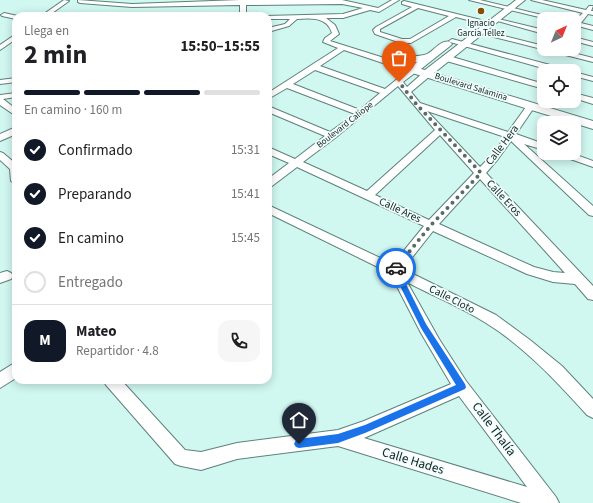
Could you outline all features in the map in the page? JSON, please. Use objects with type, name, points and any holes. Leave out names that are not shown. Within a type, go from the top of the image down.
[{"type":"street","points":[[142,5],[167,0]]},
{"type":"street","points":[[172,0],[183,4]]},
{"type":"street","points":[[258,0],[273,3]]},
{"type":"street","points":[[80,2],[142,5],[183,4],[212,1],[273,3],[342,2],[354,3],[378,10],[396,0]]},
{"type":"street","points":[[472,0],[537,15]]},
{"type":"street","name":"Boulevard Calíope","points":[[272,181],[358,116],[411,71],[505,0]]},
{"type":"street","points":[[407,92],[442,61],[521,0]]},
{"type":"street","points":[[534,0],[590,12]]},
{"type":"street","points":[[589,0],[593,1]]},
{"type":"street","points":[[50,12],[66,1]]},
{"type":"street","points":[[284,3],[285,17]]},
{"type":"street","points":[[404,3],[479,20]]},
{"type":"street","points":[[581,20],[590,12],[593,4]]},
{"type":"street","points":[[138,12],[142,5]]},
{"type":"street","points":[[418,6],[378,28],[376,30],[377,33],[401,41],[411,41],[455,15]]},
{"type":"street","points":[[272,18],[348,16],[370,8]]},
{"type":"street","points":[[4,15],[12,16]]},
{"type":"street","points":[[272,29],[286,25],[295,17]]},
{"type":"street","name":"Boulevard Salamina","points":[[320,17],[333,26],[336,34],[326,42],[386,61],[411,71],[593,125]]},
{"type":"street","points":[[496,19],[537,30]]},
{"type":"street","points":[[581,26],[593,28]]},
{"type":"street","points":[[480,32],[537,46]]},
{"type":"street","points":[[0,48],[12,39]]},
{"type":"street","points":[[452,41],[464,44],[537,83]]},
{"type":"street","points":[[581,41],[593,44]]},
{"type":"street","points":[[272,94],[343,48]]},
{"type":"street","points":[[442,61],[499,64],[543,56]]},
{"type":"street","points":[[550,56],[556,64]]},
{"type":"street","points":[[558,56],[593,60]]},
{"type":"street","points":[[386,61],[406,61],[428,58]]},
{"type":"street","points":[[442,61],[443,72],[452,82]]},
{"type":"street","points":[[314,67],[386,92]]},
{"type":"street","name":"Boulevard Salamina","points":[[425,75],[552,116]]},
{"type":"street","points":[[581,76],[593,79]]},
{"type":"street","points":[[0,82],[12,80]]},
{"type":"street","name":"Calle Eros","points":[[399,82],[417,105],[593,295]]},
{"type":"street","points":[[287,84],[358,116],[367,123]]},
{"type":"street","points":[[0,97],[12,96]]},
{"type":"street","points":[[581,97],[593,101]]},
{"type":"street","points":[[0,101],[12,109]]},
{"type":"street","points":[[417,105],[537,145]]},
{"type":"street","name":"Calle Hera","points":[[395,270],[431,225],[481,173],[529,109]]},
{"type":"street","points":[[272,111],[332,136]]},
{"type":"street","name":"Boulevard Salamina","points":[[581,125],[593,129]]},
{"type":"street","points":[[368,196],[440,130]]},
{"type":"street","points":[[0,138],[12,132]]},
{"type":"street","points":[[510,136],[593,212]]},
{"type":"street","name":"Calle Ares","points":[[272,152],[531,271],[552,277],[578,279]]},
{"type":"street","points":[[0,155],[12,165]]},
{"type":"street","points":[[581,160],[593,164]]},
{"type":"street","name":"Calle Cloto","points":[[272,210],[491,319],[525,344],[557,371],[593,410]]},
{"type":"street","name":"Calle Thalía","points":[[395,270],[424,326],[462,387],[549,503]]},
{"type":"street","points":[[0,381],[12,372]]},
{"type":"street","name":"Calle Hades","points":[[115,384],[181,458],[201,461],[237,451],[338,438],[549,503]]},
{"type":"street","points":[[338,438],[365,429],[462,387]]},
{"type":"way so far","points":[[396,268],[431,225],[457,196],[481,173],[417,105],[399,82]]},
{"type":"place","name":"Ignacio Garcia Tellez","points":[[481,11]]},
{"type":"route","points":[[299,444],[338,438],[365,429],[462,387],[424,326],[395,270],[396,268]]}]
